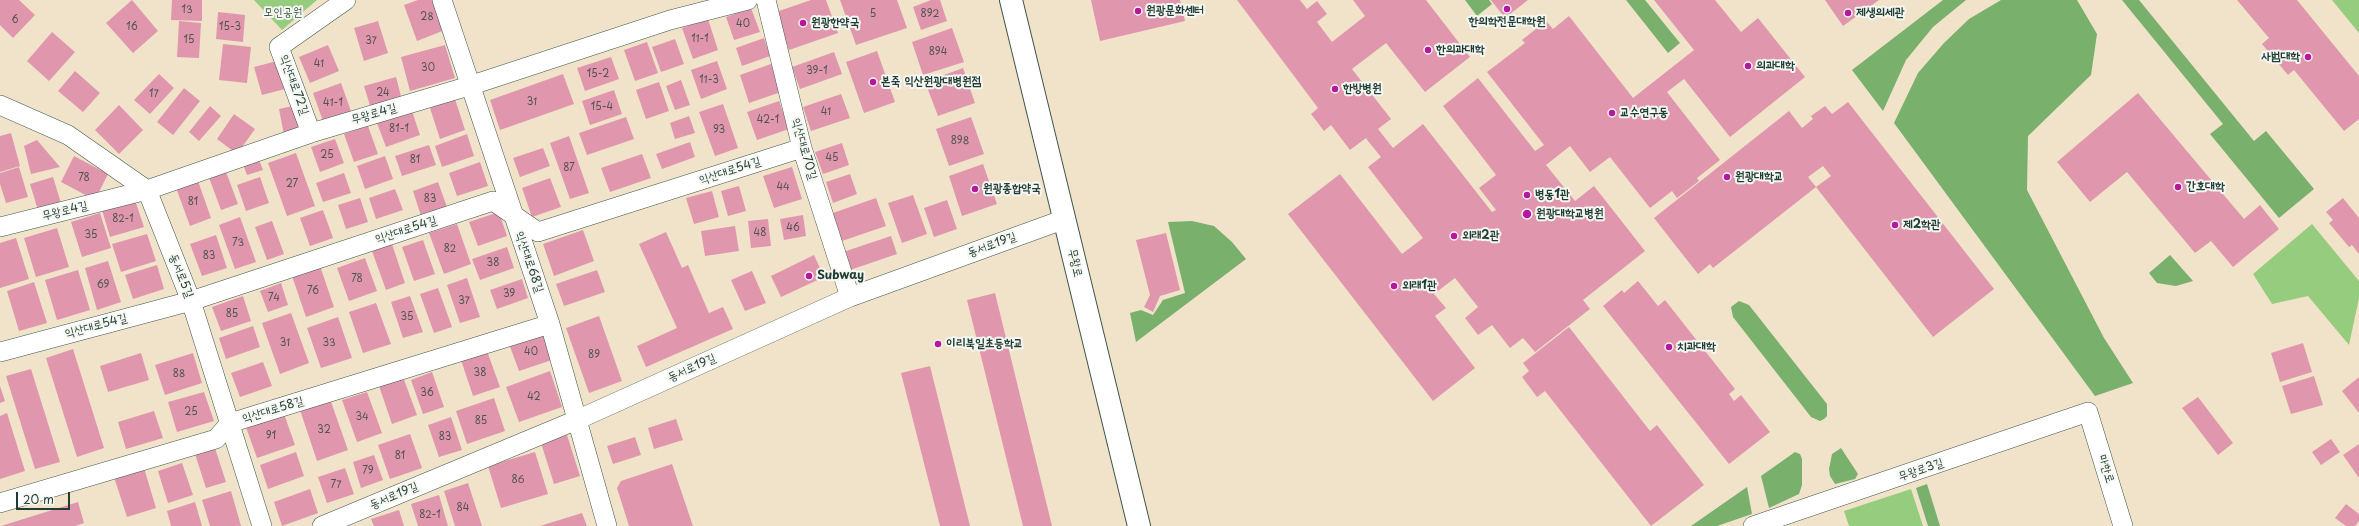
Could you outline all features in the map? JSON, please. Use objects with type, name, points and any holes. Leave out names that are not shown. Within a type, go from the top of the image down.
[{"type":"street","name":"익산대로72길","points":[[311,133],[280,47],[346,0]]},
{"type":"street","name":"익산대로68길","points":[[442,0],[469,86],[550,324],[607,526]]},
{"type":"street","name":"무왕로4길","points":[[0,227],[147,190],[311,133],[469,86],[670,20],[748,0]]},
{"type":"street","name":"익산대로70길","points":[[766,0],[802,148],[850,297]]},
{"type":"street","name":"무왕로","points":[[1011,0],[1065,218],[1101,376],[1139,526]]},
{"type":"street","points":[[0,105],[68,135],[147,190]]},
{"type":"street","name":"익산대로54길","points":[[0,352],[191,301],[493,202],[538,232],[802,148]]},
{"type":"street","name":"동서로5길","points":[[147,190],[191,301],[262,526]]},
{"type":"street","name":"동서로19길","points":[[322,526],[578,419],[850,297],[1065,218]]},
{"type":"street","name":"익산대로58길","points":[[0,503],[216,439],[230,423],[550,324]]},
{"type":"street","name":"무왕로3길","points":[[1753,526],[2088,412]]},
{"type":"street","name":"마한로","points":[[2088,412],[2123,526]]},
{"type":"green space","name":"모인공원","points":[[254,0],[317,0],[282,30]]},
{"type":"green space","points":[[1465,0],[1489,0],[1492,4],[1477,16]]},
{"type":"green space","points":[[1626,0],[1645,0],[1680,43],[1668,53]]},
{"type":"green space","points":[[1943,0],[1966,0],[1933,27],[1906,60],[1883,111],[1852,70]]},
{"type":"green space","points":[[2001,0],[2077,0],[2097,34],[2091,75],[2028,136],[2027,190],[2104,338],[2133,383],[2095,396],[1894,123],[1918,73],[1944,43],[1969,19]]},
{"type":"green space","points":[[2122,0],[2139,0],[2254,141],[2266,131],[2314,189],[2279,218],[2210,134],[2223,124]]},
{"type":"green space","points":[[2332,0],[2359,0],[2359,33]]},
{"type":"green space","points":[[1192,221],[1214,226],[1232,242],[1246,259],[1136,342],[1130,313],[1141,310],[1153,315],[1163,300],[1185,293],[1168,222]]},
{"type":"green space","points":[[2312,224],[2359,281],[2359,298],[2349,345],[2308,296],[2272,304],[2253,274]]},
{"type":"green space","points":[[2170,255],[2193,281],[2176,286],[2157,283],[2149,273]]},
{"type":"green space","points":[[1739,301],[1749,305],[1827,404],[1827,416],[1824,419],[1820,421],[1811,417],[1733,317],[1731,307]]},
{"type":"green space","points":[[1841,448],[1858,474],[1855,479],[1835,484],[1830,476],[1829,469],[1832,454]]},
{"type":"green space","points":[[1795,452],[1800,454],[1802,459],[1802,485],[1799,494],[1769,508],[1761,476]]},
{"type":"green space","points":[[1927,484],[1940,526],[1928,526],[1916,488]]},
{"type":"green space","points":[[1747,487],[1752,514],[1717,526],[1691,526]]},
{"type":"green space","points":[[1911,489],[1923,526],[1849,526],[1844,511]]},
{"type":"building","points":[[0,0],[19,0],[35,15],[13,38],[0,25]]},
{"type":"building","points":[[132,0],[158,31],[133,53],[106,23]]},
{"type":"building","points":[[172,0],[202,0],[202,21],[171,20]]},
{"type":"building","points":[[418,0],[440,0],[450,28],[417,41],[404,5]]},
{"type":"building","points":[[811,0],[826,0],[838,33],[789,50],[776,12]]},
{"type":"building","points":[[840,0],[897,0],[907,28],[856,45]]},
{"type":"building","points":[[931,0],[940,0],[947,21],[921,30],[913,7]]},
{"type":"building","name":"원광문화센터","points":[[1091,0],[1180,0],[1185,21],[1100,41]]},
{"type":"building","points":[[1237,0],[1300,0],[1307,9],[1317,1],[1327,14],[1317,22],[1332,42],[1365,16],[1353,0],[1426,0],[1470,57],[1425,92],[1386,43],[1352,69],[1391,119],[1378,129],[1393,148],[1423,124],[1492,212],[1496,210],[1479,188],[1496,175],[1443,106],[1478,78],[1535,151],[1544,145],[1487,72],[1525,43],[1522,40],[1546,21],[1553,29],[1569,16],[1633,98],[1694,50],[1654,0],[1715,0],[1741,32],[1758,18],[1805,77],[1730,137],[1684,79],[1667,92],[1720,160],[1697,178],[1699,181],[1677,198],[1672,191],[1650,208],[1610,157],[1590,172],[1570,146],[1546,165],[1575,201],[1594,186],[1645,251],[1583,300],[1590,309],[1535,352],[1523,338],[1510,348],[1492,325],[1478,335],[1465,318],[1478,307],[1455,278],[1434,294],[1446,308],[1435,316],[1475,368],[1433,401],[1288,214],[1340,174],[1402,254],[1423,238],[1368,167],[1381,157],[1366,138],[1350,150],[1331,125],[1324,131],[1311,114],[1318,108]]},
{"type":"building","name":"한의학전문대학원","points":[[1491,0],[1528,0],[1505,18]]},
{"type":"building","name":"제생의세관","points":[[1825,0],[1879,0],[1843,26]]},
{"type":"building","name":"사범대학","points":[[2237,0],[2297,0],[2359,76],[2359,119],[2344,131],[2294,70],[2288,75],[2262,44],[2269,38]]},
{"type":"building","points":[[751,8],[760,32],[734,40],[726,17]]},
{"type":"building","points":[[218,12],[245,15],[243,42],[216,39]]},
{"type":"building","points":[[708,19],[718,50],[693,59],[682,28]]},
{"type":"building","points":[[179,21],[201,23],[199,58],[177,57]]},
{"type":"building","points":[[378,21],[388,53],[364,61],[354,28]]},
{"type":"building","points":[[952,28],[964,62],[923,75],[912,42]]},
{"type":"building","points":[[52,32],[75,52],[49,81],[27,61]]},
{"type":"building","points":[[764,38],[770,56],[742,66],[736,48]]},
{"type":"building","points":[[675,39],[684,64],[661,72],[652,47]]},
{"type":"building","points":[[647,42],[658,73],[635,81],[624,50]]},
{"type":"building","points":[[223,44],[251,47],[247,83],[219,80]]},
{"type":"building","points":[[328,45],[339,71],[310,83],[299,57]]},
{"type":"building","points":[[445,45],[455,78],[410,91],[401,57]]},
{"type":"building","points":[[877,51],[895,102],[864,113],[846,62]]},
{"type":"building","points":[[834,52],[842,74],[800,89],[792,67]]},
{"type":"building","points":[[611,57],[619,79],[585,91],[577,68]]},
{"type":"building","points":[[277,61],[285,89],[262,95],[254,67]]},
{"type":"building","points":[[717,61],[727,89],[701,99],[691,70]]},
{"type":"building","points":[[771,64],[781,92],[749,103],[740,75]]},
{"type":"building","points":[[963,68],[975,103],[938,116],[925,82]]},
{"type":"building","points":[[75,71],[100,93],[83,112],[58,91]]},
{"type":"building","points":[[159,74],[174,88],[150,114],[134,100]]},
{"type":"building","points":[[563,74],[574,104],[500,130],[490,100]]},
{"type":"building","points":[[396,77],[402,100],[371,109],[364,86]]},
{"type":"building","points":[[681,80],[690,105],[675,110],[666,86]]},
{"type":"building","points":[[659,82],[669,111],[646,119],[636,90]]},
{"type":"building","points":[[341,83],[352,114],[324,124],[313,93]]},
{"type":"building","points":[[184,88],[200,101],[173,135],[157,122]]},
{"type":"building","points":[[614,90],[622,114],[590,125],[582,101]]},
{"type":"building","name":"간호대학","points":[[2138,93],[2244,219],[2260,205],[2279,229],[2233,267],[2211,241],[2195,253],[2127,172],[2090,202],[2057,162]]},
{"type":"building","points":[[841,94],[850,118],[811,131],[803,107]]},
{"type":"building","points":[[455,99],[465,130],[440,139],[430,108]]},
{"type":"building","points":[[779,101],[789,129],[757,140],[747,112]]},
{"type":"building","points":[[1848,102],[1994,289],[1933,337],[1816,187],[1713,268],[1710,264],[1698,274],[1654,218],[1789,111],[1802,128],[1813,119],[1811,116],[1825,106],[1832,114]],"holes":[[[1823,166],[1831,176],[1816,187],[1808,177]]]},
{"type":"building","points":[[723,104],[738,148],[715,156],[699,112]]},
{"type":"building","points":[[119,105],[143,130],[119,154],[95,130]]},
{"type":"building","points":[[297,105],[302,132],[284,135],[279,109]]},
{"type":"building","points":[[210,106],[221,116],[199,141],[189,132]]},
{"type":"building","points":[[412,111],[420,135],[386,147],[377,123]]},
{"type":"building","points":[[234,114],[255,129],[237,154],[217,139]]},
{"type":"building","points":[[689,116],[695,133],[675,139],[670,123]]},
{"type":"building","points":[[626,117],[634,139],[587,155],[579,133]]},
{"type":"building","points":[[971,117],[984,154],[949,166],[936,129]]},
{"type":"building","points":[[368,126],[378,154],[354,162],[344,134]]},
{"type":"building","points":[[11,133],[20,166],[0,172],[0,136]]},
{"type":"building","points":[[467,134],[474,156],[442,167],[435,146]]},
{"type":"building","points":[[569,136],[589,193],[570,199],[550,143]]},
{"type":"building","points":[[335,139],[344,163],[320,172],[311,147]]},
{"type":"building","points":[[37,140],[60,167],[31,174],[24,146]]},
{"type":"building","points":[[690,142],[695,157],[662,169],[656,154]]},
{"type":"building","points":[[842,143],[849,165],[823,174],[815,152]]},
{"type":"building","points":[[429,145],[436,165],[402,176],[395,156]]},
{"type":"building","points":[[543,148],[550,166],[520,177],[513,158]]},
{"type":"building","points":[[296,153],[315,206],[287,216],[268,163]]},
{"type":"building","points":[[642,154],[651,178],[610,192],[601,168]]},
{"type":"building","points":[[74,156],[108,174],[95,200],[61,182]]},
{"type":"building","points":[[385,156],[393,179],[365,189],[357,166]]},
{"type":"building","points":[[258,157],[263,170],[247,175],[242,162]]},
{"type":"building","points":[[480,162],[488,186],[457,196],[449,173]]},
{"type":"building","points":[[983,164],[997,204],[962,216],[949,176]]},
{"type":"building","points":[[19,167],[28,197],[6,203],[0,184],[0,173]]},
{"type":"building","points":[[792,167],[802,199],[774,208],[763,176]]},
{"type":"building","points":[[225,169],[238,204],[221,210],[208,175]]},
{"type":"building","points":[[344,173],[351,193],[323,202],[316,183]]},
{"type":"building","points":[[850,174],[857,194],[833,203],[826,182]]},
{"type":"building","points":[[53,177],[61,203],[38,210],[30,184]]},
{"type":"building","points":[[260,177],[269,203],[246,211],[237,185]]},
{"type":"building","points":[[197,178],[211,218],[190,226],[175,185]]},
{"type":"building","points":[[550,178],[561,207],[532,217],[522,188]]},
{"type":"building","points":[[438,182],[447,207],[421,216],[413,191]]},
{"type":"building","points":[[739,186],[746,211],[728,216],[721,191]]},
{"type":"building","points":[[395,189],[403,210],[376,219],[369,198]]},
{"type":"building","points":[[712,191],[719,217],[694,224],[686,198]]},
{"type":"building","points":[[913,195],[927,234],[902,243],[888,203]]},
{"type":"building","points":[[360,198],[368,222],[346,229],[338,205]]},
{"type":"building","points":[[876,198],[886,226],[839,242],[830,214]]},
{"type":"building","points":[[2343,198],[2359,218],[2359,254],[2352,245],[2349,247],[2329,223],[2333,220],[2326,212]]},
{"type":"building","points":[[135,200],[144,227],[110,237],[102,210]]},
{"type":"building","points":[[947,200],[957,229],[934,237],[924,208]]},
{"type":"building","points":[[323,210],[333,238],[310,246],[300,218]]},
{"type":"building","points":[[499,212],[507,236],[478,246],[469,222]]},
{"type":"building","points":[[100,213],[111,248],[82,257],[71,222]]},
{"type":"building","points":[[803,215],[806,236],[784,240],[780,219]]},
{"type":"building","points":[[240,217],[256,262],[235,269],[219,225]]},
{"type":"building","points":[[768,219],[771,246],[751,248],[748,221]]},
{"type":"building","points":[[272,221],[284,254],[267,260],[255,227]]},
{"type":"building","points":[[457,224],[471,264],[444,274],[429,233]]},
{"type":"building","points":[[735,226],[739,251],[705,256],[701,231]]},
{"type":"building","points":[[57,228],[69,267],[36,277],[24,238]]},
{"type":"building","points":[[583,230],[594,261],[554,276],[543,244]]},
{"type":"building","points":[[666,232],[682,268],[688,265],[709,313],[723,307],[733,329],[646,367],[637,346],[677,328],[639,244]]},
{"type":"building","points":[[1166,233],[1180,290],[1160,296],[1153,312],[1144,307],[1150,295],[1136,240]]},
{"type":"building","points":[[147,234],[156,261],[121,272],[112,244]]},
{"type":"building","points":[[216,235],[227,268],[202,276],[190,244]]},
{"type":"building","points":[[891,236],[897,254],[850,270],[843,252]]},
{"type":"building","points":[[16,238],[29,279],[0,288],[0,243]]},
{"type":"building","points":[[423,240],[435,274],[414,281],[402,247]]},
{"type":"building","points":[[392,244],[405,283],[386,290],[372,251]]},
{"type":"building","points":[[507,247],[514,268],[480,280],[472,259]]},
{"type":"building","points":[[814,255],[824,277],[781,297],[771,276]]},
{"type":"building","points":[[365,258],[377,291],[349,301],[337,268]]},
{"type":"building","points":[[108,261],[121,302],[97,310],[85,268]]},
{"type":"building","points":[[157,265],[164,289],[133,299],[125,275]]},
{"type":"building","points":[[320,266],[334,307],[306,317],[292,276]]},
{"type":"building","points":[[78,270],[90,310],[57,320],[45,280]]},
{"type":"building","points":[[597,270],[605,292],[564,306],[556,284]]},
{"type":"building","points":[[752,271],[766,303],[745,311],[731,280]]},
{"type":"building","points":[[467,278],[480,317],[460,323],[447,285]]},
{"type":"building","points":[[522,279],[528,298],[497,309],[490,290]]},
{"type":"building","name":"치과대학","points":[[1638,281],[1658,306],[1665,300],[1735,389],[1729,394],[1734,401],[1741,395],[1770,432],[1729,464],[1603,306],[1622,290],[1624,293]]},
{"type":"building","points":[[34,282],[47,323],[19,331],[7,291]]},
{"type":"building","points":[[281,283],[288,305],[268,312],[260,291]]},
{"type":"building","points":[[438,288],[452,327],[434,333],[420,294]]},
{"type":"building","points":[[995,293],[1052,526],[1023,526],[967,300]]},
{"type":"building","points":[[243,296],[251,321],[221,331],[212,307]]},
{"type":"building","points":[[410,296],[423,332],[403,338],[391,302]]},
{"type":"building","points":[[376,303],[391,344],[363,353],[349,312]]},
{"type":"building","points":[[291,313],[309,363],[280,374],[262,323]]},
{"type":"building","points":[[599,316],[622,381],[589,393],[566,328]]},
{"type":"building","points":[[338,317],[352,358],[321,368],[307,328]]},
{"type":"building","points":[[253,326],[260,347],[226,359],[219,338]]},
{"type":"building","points":[[1569,327],[1650,431],[1657,425],[1704,485],[1651,526],[1545,391],[1537,397],[1522,377],[1529,371],[1523,363]]},
{"type":"building","points":[[542,333],[552,360],[519,371],[509,344]]},
{"type":"building","points":[[2303,343],[2312,372],[2280,382],[2271,353]]},
{"type":"building","points":[[73,349],[104,448],[77,457],[46,358]]},
{"type":"building","points":[[487,351],[500,387],[473,396],[461,360]]},
{"type":"building","points":[[141,353],[149,380],[108,392],[100,366]]},
{"type":"building","points":[[193,353],[202,383],[165,395],[155,365]]},
{"type":"building","points":[[263,362],[272,386],[240,397],[231,373]]},
{"type":"building","points":[[930,366],[970,526],[940,526],[901,373]]},
{"type":"building","points":[[31,369],[60,462],[35,469],[6,376]]},
{"type":"building","points":[[550,371],[562,407],[519,422],[506,387]]},
{"type":"building","points":[[432,372],[444,407],[423,414],[411,380]]},
{"type":"building","points":[[2314,376],[2323,405],[2291,414],[2282,386]]},
{"type":"building","points":[[403,377],[417,415],[392,424],[379,386]]},
{"type":"building","points":[[2359,377],[2359,413],[2342,391]]},
{"type":"building","points":[[0,386],[5,401],[0,403]]},
{"type":"building","points":[[204,392],[214,421],[177,432],[168,402]]},
{"type":"building","points":[[367,392],[382,433],[357,442],[342,400]]},
{"type":"building","points":[[2198,397],[2233,443],[2218,455],[2182,408]]},
{"type":"building","points":[[494,398],[505,431],[467,444],[456,411]]},
{"type":"building","points":[[330,399],[348,450],[317,461],[300,410]]},
{"type":"building","points":[[154,411],[163,438],[126,449],[118,422]]},
{"type":"building","points":[[7,413],[25,471],[0,479],[0,416]]},
{"type":"building","points":[[284,414],[295,445],[257,458],[246,427]]},
{"type":"building","points":[[451,417],[462,450],[439,457],[428,425]]},
{"type":"building","points":[[676,419],[683,440],[654,449],[648,428]]},
{"type":"building","points":[[410,434],[422,468],[390,479],[378,445]]},
{"type":"building","points":[[567,435],[580,476],[554,484],[541,443]]},
{"type":"building","points":[[635,437],[641,455],[613,464],[607,446]]},
{"type":"building","points":[[2331,439],[2340,452],[2321,465],[2312,452]]},
{"type":"building","points":[[2359,444],[2359,478],[2343,455]]},
{"type":"building","points":[[215,448],[226,482],[206,488],[195,454]]},
{"type":"building","points":[[296,452],[304,476],[268,489],[260,465]]},
{"type":"building","points":[[535,452],[548,494],[501,508],[488,466]]},
{"type":"building","points":[[374,455],[383,480],[361,488],[353,462]]},
{"type":"building","points":[[182,463],[193,495],[168,503],[158,471]]},
{"type":"building","points":[[672,464],[693,526],[629,526],[617,488],[621,481]]},
{"type":"building","points":[[144,468],[156,508],[127,517],[114,477]]},
{"type":"building","points":[[345,468],[354,494],[327,503],[318,477]]},
{"type":"building","points":[[468,483],[482,526],[455,526],[444,491]]},
{"type":"building","points":[[310,489],[318,513],[282,526],[274,502]]},
{"type":"building","points":[[231,491],[241,526],[210,526],[202,500]]},
{"type":"building","points":[[439,495],[448,526],[418,526],[411,504]]},
{"type":"building","points":[[78,502],[84,523],[75,526],[1,526]]},
{"type":"building","points":[[195,502],[202,526],[171,526],[167,511]]},
{"type":"building","points":[[2346,504],[2359,514],[2359,521],[2355,526],[2346,526],[2335,518]]},
{"type":"building","points":[[399,510],[404,526],[374,526],[371,519]]},
{"type":"building","points":[[582,513],[587,526],[540,526]]},
{"type":"place","name":"한의학전문대학원","points":[[1507,9]]},
{"type":"place","name":"원광문화센터","points":[[1138,11]]},
{"type":"place","name":"제생의세관","points":[[1848,13]]},
{"type":"place","name":"원광한약국","points":[[803,23]]},
{"type":"place","name":"한의과대학","points":[[1428,50]]},
{"type":"place","name":"사범대학","points":[[2308,57]]},
{"type":"place","name":"의과대학","points":[[1748,66]]},
{"type":"place","name":"본죽 익산원광대병원점","points":[[873,82]]},
{"type":"place","name":"한방병원","points":[[1335,89]]},
{"type":"place","name":"교수연구동","points":[[1612,113]]},
{"type":"place","name":"원광대학교","points":[[1727,177]]},
{"type":"place","name":"간호대학","points":[[2178,187]]},
{"type":"place","name":"원광종합약국","points":[[975,189]]},
{"type":"place","name":"병동1관","points":[[1527,195]]},
{"type":"place","name":"원광대학교병원","points":[[1527,214]]},
{"type":"place","name":"제2학관","points":[[1895,225]]},
{"type":"place","name":"외래2관","points":[[1454,236]]},
{"type":"place","name":"Subway","points":[[809,276]]},
{"type":"place","name":"외래1관","points":[[1394,286]]},
{"type":"place","name":"이리북일초등학교","points":[[938,344]]},
{"type":"place","name":"치과대학","points":[[1669,347]]}]
